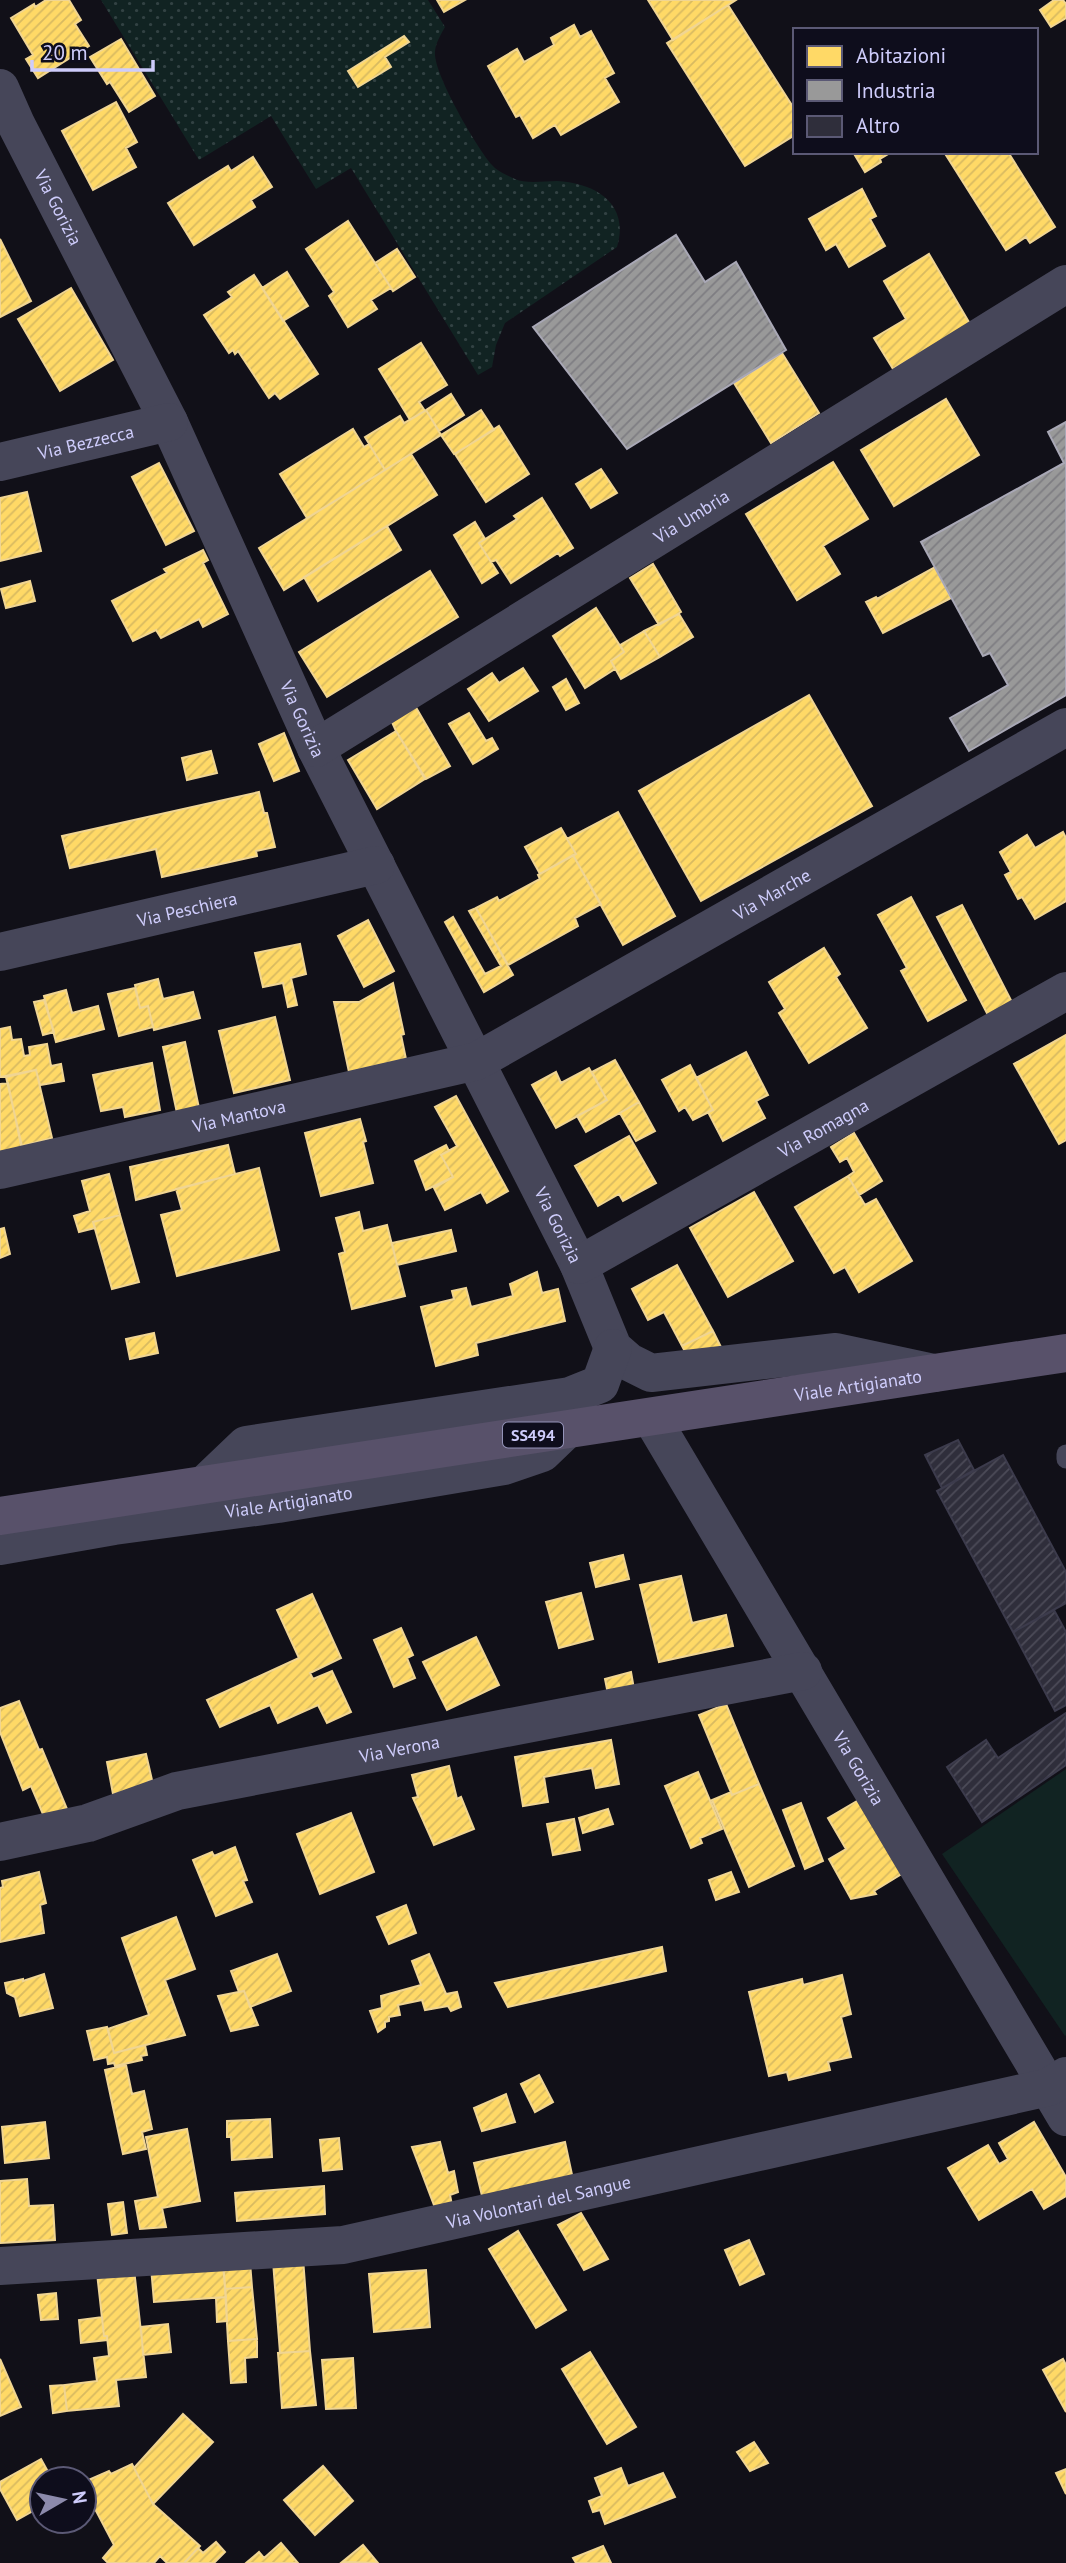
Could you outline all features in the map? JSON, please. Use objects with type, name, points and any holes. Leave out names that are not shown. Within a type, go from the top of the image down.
[{"type":"main road","name":"Viale Artigianato","points":[[0,1516],[1066,1353]]},
{"type":"street","name":"Via Gorizia","points":[[0,88],[8,126],[169,422],[316,748],[579,1265],[613,1348]]},
{"type":"street","name":"Via Umbria","points":[[316,748],[1066,284]]},
{"type":"street","name":"Via Bezzecca","points":[[0,462],[169,422]]},
{"type":"street","name":"Via Marche","points":[[477,1061],[1066,727]]},
{"type":"street","name":"Via Peschiera","points":[[0,952],[376,865]]},
{"type":"street","name":"Via Romagna","points":[[579,1265],[1066,991]]},
{"type":"street","name":"Via Mantova","points":[[0,1170],[477,1061]]},
{"type":"street","points":[[203,1486],[246,1444],[570,1396],[600,1384],[613,1348],[629,1362],[650,1373],[836,1352],[939,1374]]},
{"type":"street","name":"Via Gorizia","points":[[652,1417],[1060,2093]]},
{"type":"street","name":"Viale Artigianato","points":[[0,1546],[114,1526],[278,1504],[504,1466],[542,1453],[566,1430]]},
{"type":"street","name":"Via Verona","points":[[0,1842],[88,1824],[177,1791],[803,1671]]},
{"type":"street","name":"Via Volontari del Sangue","points":[[0,2266],[343,2245],[1060,2093]]},
{"type":"lane","points":[[1066,1454],[1066,1459]]},
{"type":"shaded area","points":[[101,0],[428,0],[445,27],[435,52],[441,76],[457,110],[485,156],[497,169],[519,181],[557,181],[597,191],[614,208],[619,219],[617,247],[505,323],[496,345],[492,367],[478,375],[351,168],[316,189],[271,116],[199,160]]},
{"type":"shaded area","points":[[1066,1769],[1066,2035],[1065,2036],[942,1854]]},
{"type":"building: Abitazioni","points":[[46,0],[69,0],[81,20],[75,24],[89,46],[38,78],[26,59],[33,55],[11,18]]},
{"type":"building: Abitazioni","points":[[437,0],[465,0],[444,12]]},
{"type":"building: Abitazioni","points":[[648,0],[736,0],[673,40]]},
{"type":"building: Abitazioni","points":[[1054,0],[1063,0],[1066,4],[1066,18],[1051,27],[1040,10]]},
{"type":"building: Abitazioni","points":[[728,5],[793,107],[793,136],[745,166],[667,43]]},
{"type":"building: Abitazioni","points":[[574,25],[580,37],[591,31],[614,73],[605,78],[619,102],[561,135],[555,125],[533,138],[520,115],[516,117],[488,66],[517,49],[524,62],[554,45],[551,38]]},
{"type":"building: Abitazioni","points":[[404,36],[409,42],[385,57],[391,67],[358,87],[348,71]]},
{"type":"building: Abitazioni","points":[[121,39],[155,96],[129,112],[90,57]]},
{"type":"building: Abitazioni","points":[[116,102],[137,142],[126,148],[136,167],[93,190],[62,131]]},
{"type":"building: Abitazioni","points":[[854,154],[888,154],[880,159],[881,162],[865,172]]},
{"type":"building: Abitazioni","points":[[945,154],[1009,154],[1055,227],[1030,243],[1026,237],[1006,250]]},
{"type":"building: Abitazioni","points":[[253,157],[272,187],[251,200],[255,207],[194,245],[168,203],[228,166],[231,171]]},
{"type":"building: Abitazioni","points":[[862,189],[876,216],[870,219],[885,246],[849,267],[836,244],[826,250],[809,219]]},
{"type":"building: Abitazioni","points":[[348,221],[391,288],[371,300],[377,309],[348,327],[329,296],[334,292],[306,249]]},
{"type":"building: Abitazioni","points":[[0,239],[31,301],[0,317]]},
{"type":"building: Abitazioni","points":[[397,249],[415,277],[393,291],[375,263]]},
{"type":"building: Abitazioni","points":[[929,254],[970,324],[893,369],[874,338],[906,319],[884,281]]},
{"type":"building: Abitazioni","points":[[287,272],[308,306],[283,321],[262,288]]},
{"type":"building: Abitazioni","points":[[254,275],[318,374],[280,399],[275,393],[269,398],[238,351],[235,354],[233,350],[229,353],[204,315],[232,297],[228,292]]},
{"type":"building: Abitazioni","points":[[71,288],[113,360],[60,391],[18,319]]},
{"type":"building: Abitazioni","points":[[421,343],[447,385],[419,402],[425,411],[410,420],[379,369]]},
{"type":"building: Abitazioni","points":[[782,353],[819,413],[771,443],[734,383]]},
{"type":"building: Abitazioni","points":[[451,394],[464,415],[439,431],[426,410]]},
{"type":"building: Abitazioni","points":[[946,399],[979,455],[894,506],[861,450]]},
{"type":"building: Abitazioni","points":[[426,410],[441,435],[385,470],[365,437],[400,416],[404,423]]},
{"type":"building: Abitazioni","points":[[481,410],[494,430],[454,454],[441,435]]},
{"type":"building: Abitazioni","points":[[499,426],[529,474],[486,502],[455,454]]},
{"type":"building: Abitazioni","points":[[353,429],[364,447],[369,444],[385,470],[307,518],[280,474]]},
{"type":"building: Abitazioni","points":[[411,454],[437,495],[284,590],[259,548]]},
{"type":"building: Abitazioni","points":[[833,462],[868,519],[823,546],[840,574],[797,600],[746,514]]},
{"type":"building: Abitazioni","points":[[159,463],[194,531],[166,545],[132,477]]},
{"type":"building: Abitazioni","points":[[601,469],[617,493],[591,508],[576,484]]},
{"type":"building: Abitazioni","points":[[27,492],[41,551],[0,561],[0,498]]},
{"type":"building: Abitazioni","points":[[542,498],[573,548],[560,556],[558,553],[511,583],[496,560],[491,562],[479,543],[517,519],[514,516]]},
{"type":"building: Abitazioni","points":[[475,522],[485,539],[479,543],[498,573],[482,583],[454,535]]},
{"type":"building: Abitazioni","points":[[387,526],[401,550],[318,601],[304,577]]},
{"type":"building: Abitazioni","points":[[203,550],[208,560],[203,563],[228,614],[203,627],[199,619],[161,638],[156,630],[133,641],[112,601],[167,573],[164,569]]},
{"type":"building: Abitazioni","points":[[653,564],[681,612],[659,625],[630,578]]},
{"type":"building: Abitazioni","points":[[935,567],[951,598],[883,633],[866,602],[876,597],[877,599]]},
{"type":"building: Abitazioni","points":[[430,571],[458,617],[327,697],[299,652]]},
{"type":"building: Abitazioni","points":[[30,581],[35,601],[6,608],[1,589]]},
{"type":"building: Abitazioni","points":[[596,608],[624,652],[611,661],[615,669],[585,688],[553,636]]},
{"type":"building: Abitazioni","points":[[679,614],[693,637],[660,657],[644,631]]},
{"type":"building: Abitazioni","points":[[644,631],[660,657],[621,679],[611,661],[624,652],[620,645]]},
{"type":"building: Abitazioni","points":[[523,668],[538,691],[489,721],[468,689],[492,673],[499,683]]},
{"type":"building: Abitazioni","points":[[566,679],[579,703],[566,710],[553,687]]},
{"type":"building: Abitazioni","points":[[809,695],[872,806],[701,901],[639,791]]},
{"type":"building: Abitazioni","points":[[414,704],[450,766],[426,779],[390,718]]},
{"type":"building: Abitazioni","points":[[469,713],[486,741],[492,738],[498,749],[473,764],[449,724]]},
{"type":"building: Abitazioni","points":[[396,731],[425,779],[377,809],[348,760]]},
{"type":"building: Abitazioni","points":[[284,733],[299,771],[274,781],[259,744]]},
{"type":"building: Abitazioni","points":[[211,751],[217,773],[187,780],[182,758]]},
{"type":"building: Abitazioni","points":[[259,792],[275,847],[256,851],[257,856],[162,877],[156,849],[70,868],[62,836]]},
{"type":"building: Abitazioni","points":[[618,812],[675,916],[623,945],[573,855],[576,854],[567,839]]},
{"type":"building: Abitazioni","points":[[561,828],[576,854],[540,874],[525,847]]},
{"type":"building: Abitazioni","points":[[1063,832],[1066,838],[1066,901],[1035,919],[1022,897],[1018,899],[1005,875],[1011,872],[1000,852],[1027,835],[1035,848]]},
{"type":"building: Abitazioni","points":[[573,855],[601,904],[575,918],[578,926],[508,965],[476,908],[497,897],[499,901],[540,879],[538,875]]},
{"type":"building: Abitazioni","points":[[911,897],[966,1000],[928,1021],[901,971],[907,968],[878,915]]},
{"type":"building: Abitazioni","points":[[962,905],[1014,1006],[990,1019],[937,917]]},
{"type":"building: Abitazioni","points":[[476,908],[513,975],[484,992],[445,922],[453,917],[485,974],[501,966],[469,911]]},
{"type":"building: Abitazioni","points":[[368,920],[394,971],[364,987],[338,936]]},
{"type":"building: Abitazioni","points":[[300,944],[306,974],[291,978],[297,1005],[288,1007],[283,983],[263,987],[255,953]]},
{"type":"building: Abitazioni","points":[[824,948],[840,974],[836,977],[867,1028],[809,1063],[779,1013],[785,1009],[769,982]]},
{"type":"building: Abitazioni","points":[[158,979],[163,999],[193,992],[200,1018],[154,1030],[148,1006],[140,1008],[135,985]]},
{"type":"building: Abitazioni","points":[[393,983],[404,1034],[401,1035],[406,1059],[349,1072],[334,1002],[359,1002]]},
{"type":"building: Abitazioni","points":[[135,988],[140,1008],[148,1006],[153,1027],[119,1036],[108,994]]},
{"type":"building: Abitazioni","points":[[66,990],[72,1013],[98,1006],[104,1029],[56,1042],[44,996]]},
{"type":"building: Abitazioni","points":[[44,1000],[54,1032],[43,1035],[34,1002]]},
{"type":"building: Abitazioni","points":[[275,1017],[290,1080],[234,1093],[219,1031]]},
{"type":"building: Abitazioni","points":[[10,1027],[12,1040],[21,1039],[24,1056],[30,1055],[29,1047],[47,1044],[51,1066],[61,1064],[64,1081],[40,1085],[36,1070],[0,1077],[0,1029]]},
{"type":"building: Abitazioni","points":[[1066,1035],[1066,1140],[1059,1144],[1014,1064]]},
{"type":"building: Abitazioni","points":[[185,1042],[199,1108],[177,1113],[163,1047]]},
{"type":"building: Abitazioni","points":[[746,1052],[768,1095],[756,1101],[765,1118],[723,1141],[708,1112],[713,1110],[696,1078]]},
{"type":"building: Abitazioni","points":[[615,1060],[639,1102],[586,1132],[577,1116],[607,1100],[592,1072]]},
{"type":"building: Abitazioni","points":[[152,1063],[160,1110],[125,1117],[123,1107],[101,1111],[93,1075]]},
{"type":"building: Abitazioni","points":[[690,1065],[713,1110],[693,1120],[685,1107],[679,1111],[662,1080]]},
{"type":"building: Abitazioni","points":[[589,1068],[607,1100],[556,1128],[532,1085],[556,1072],[561,1083]]},
{"type":"building: Abitazioni","points":[[36,1070],[52,1138],[22,1146],[6,1077]]},
{"type":"building: Abitazioni","points":[[8,1083],[22,1150],[0,1155],[0,1084]]},
{"type":"building: Abitazioni","points":[[456,1096],[508,1191],[487,1203],[481,1192],[445,1210],[434,1188],[453,1177],[441,1155],[457,1146],[435,1107]]},
{"type":"building: Abitazioni","points":[[639,1102],[655,1131],[636,1141],[620,1113]]},
{"type":"building: Abitazioni","points":[[360,1119],[373,1183],[321,1196],[305,1133]]},
{"type":"building: Abitazioni","points":[[854,1133],[882,1181],[859,1195],[848,1176],[854,1172],[847,1158],[840,1162],[831,1147]]},
{"type":"building: Abitazioni","points":[[629,1136],[656,1183],[623,1201],[619,1194],[598,1206],[575,1166]]},
{"type":"building: Abitazioni","points":[[228,1145],[235,1174],[136,1200],[130,1167]]},
{"type":"building: Abitazioni","points":[[446,1145],[449,1151],[441,1155],[453,1177],[426,1190],[415,1161]]},
{"type":"building: Abitazioni","points":[[259,1168],[279,1250],[177,1276],[161,1215],[182,1210],[176,1189]]},
{"type":"building: Abitazioni","points":[[109,1174],[120,1215],[93,1222],[95,1228],[79,1232],[74,1216],[90,1211],[82,1181]]},
{"type":"building: Abitazioni","points":[[848,1176],[865,1205],[876,1199],[912,1261],[859,1292],[845,1267],[834,1273],[795,1207]]},
{"type":"building: Abitazioni","points":[[754,1192],[793,1261],[728,1297],[690,1228]]},
{"type":"building: Abitazioni","points":[[359,1212],[363,1231],[387,1225],[405,1296],[352,1309],[339,1254],[345,1252],[336,1218]]},
{"type":"building: Abitazioni","points":[[120,1215],[139,1282],[112,1289],[93,1222]]},
{"type":"building: Abitazioni","points":[[4,1228],[10,1254],[0,1258],[0,1229]]},
{"type":"building: Abitazioni","points":[[451,1230],[456,1251],[397,1265],[392,1243]]},
{"type":"building: Abitazioni","points":[[677,1265],[713,1331],[682,1346],[664,1312],[648,1320],[632,1289]]},
{"type":"building: Abitazioni","points":[[537,1272],[542,1293],[558,1289],[565,1321],[476,1343],[478,1355],[436,1366],[421,1307],[454,1299],[452,1291],[466,1288],[471,1307],[513,1296],[510,1284]]},
{"type":"building: Abitazioni","points":[[713,1331],[721,1347],[691,1363],[682,1346]]},
{"type":"building: Abitazioni","points":[[154,1333],[158,1353],[130,1359],[126,1339]]},
{"type":"building: Abitazioni","points":[[623,1555],[629,1579],[596,1587],[590,1563]]},
{"type":"building: Abitazioni","points":[[681,1576],[692,1623],[726,1615],[733,1646],[659,1662],[640,1585]]},
{"type":"building: Abitazioni","points":[[581,1593],[593,1639],[559,1648],[546,1602]]},
{"type":"building: Abitazioni","points":[[312,1594],[341,1658],[310,1673],[313,1679],[332,1671],[351,1712],[327,1723],[318,1705],[278,1723],[270,1705],[220,1727],[207,1700],[299,1658],[277,1610]]},
{"type":"building: Abitazioni","points":[[401,1628],[413,1655],[407,1658],[415,1678],[394,1687],[374,1640]]},
{"type":"building: Abitazioni","points":[[476,1637],[499,1685],[447,1710],[423,1662]]},
{"type":"building: Abitazioni","points":[[631,1672],[634,1689],[608,1694],[605,1679]]},
{"type":"building: Abitazioni","points":[[19,1701],[67,1809],[45,1819],[31,1786],[23,1790],[0,1732],[0,1708]]},
{"type":"building: Abitazioni","points":[[726,1704],[759,1784],[732,1795],[699,1715]]},
{"type":"building: Abitazioni","points":[[611,1740],[619,1784],[596,1788],[592,1768],[544,1777],[548,1802],[523,1806],[515,1757]]},
{"type":"building: Abitazioni","points":[[146,1754],[152,1780],[148,1781],[149,1786],[113,1794],[107,1762]]},
{"type":"building: Abitazioni","points":[[449,1766],[457,1799],[461,1797],[474,1829],[434,1845],[413,1798],[418,1797],[412,1775]]},
{"type":"building: Abitazioni","points":[[698,1772],[722,1829],[700,1838],[702,1843],[691,1848],[665,1786]]},
{"type":"building: Abitazioni","points":[[759,1784],[794,1866],[749,1887],[712,1800]]},
{"type":"building: Abitazioni","points":[[862,1798],[905,1872],[874,1891],[876,1894],[851,1899],[829,1859],[846,1849],[828,1818]]},
{"type":"building: Abitazioni","points":[[801,1803],[823,1861],[805,1869],[783,1810]]},
{"type":"building: Abitazioni","points":[[608,1809],[613,1824],[583,1833],[579,1818]]},
{"type":"building: Abitazioni","points":[[351,1813],[374,1872],[320,1894],[297,1834]]},
{"type":"building: Abitazioni","points":[[574,1819],[580,1850],[553,1855],[547,1824]]},
{"type":"building: Abitazioni","points":[[235,1847],[247,1880],[243,1881],[252,1902],[216,1916],[193,1860],[212,1852],[214,1856]]},
{"type":"building: Abitazioni","points":[[39,1872],[46,1903],[40,1905],[44,1933],[0,1942],[2,1881]]},
{"type":"building: Abitazioni","points":[[731,1872],[739,1892],[716,1900],[709,1880]]},
{"type":"building: Abitazioni","points":[[406,1905],[416,1933],[389,1944],[377,1917]]},
{"type":"building: Abitazioni","points":[[176,1917],[195,1969],[165,1980],[185,2035],[114,2053],[108,2029],[149,2015],[122,1938]]},
{"type":"building: Abitazioni","points":[[662,1947],[666,1971],[508,2007],[495,1983]]},
{"type":"building: Abitazioni","points":[[277,1954],[291,1991],[250,2007],[244,1991],[239,1992],[231,1971]]},
{"type":"building: Abitazioni","points":[[429,1954],[446,1994],[457,1992],[461,2007],[451,2011],[448,2006],[425,2010],[422,2000],[398,2005],[400,2015],[389,2017],[385,2027],[378,2032],[370,2011],[382,2008],[381,1996],[421,1985],[412,1961]]},
{"type":"building: Abitazioni","points":[[44,1974],[53,2008],[20,2016],[15,1997],[7,1993],[5,1983]]},
{"type":"building: Abitazioni","points":[[842,1975],[851,2014],[841,2017],[851,2057],[828,2062],[830,2070],[789,2080],[787,2072],[769,2076],[749,1992],[802,1979],[803,1985]]},
{"type":"building: Abitazioni","points":[[244,1991],[258,2025],[231,2031],[218,1996]]},
{"type":"building: Abitazioni","points":[[107,2027],[114,2053],[145,2045],[147,2055],[141,2056],[142,2060],[115,2066],[114,2063],[108,2064],[107,2057],[94,2060],[87,2031]]},
{"type":"building: Abitazioni","points":[[126,2065],[132,2094],[144,2091],[152,2129],[142,2132],[146,2149],[123,2154],[105,2070]]},
{"type":"building: Abitazioni","points":[[539,2075],[553,2102],[535,2112],[521,2084]]},
{"type":"building: Abitazioni","points":[[506,2094],[515,2122],[482,2131],[474,2108]]},
{"type":"building: Abitazioni","points":[[270,2119],[272,2157],[232,2160],[227,2121]]},
{"type":"building: Abitazioni","points":[[45,2122],[49,2158],[5,2163],[2,2127]]},
{"type":"building: Abitazioni","points":[[1034,2122],[1066,2177],[1066,2196],[1044,2209],[1032,2189],[979,2220],[948,2168],[988,2145],[999,2164],[1008,2159],[999,2143]]},
{"type":"building: Abitazioni","points":[[187,2129],[200,2201],[162,2208],[166,2227],[140,2229],[135,2201],[158,2197],[146,2137]]},
{"type":"building: Abitazioni","points":[[339,2138],[342,2169],[323,2171],[320,2140]]},
{"type":"building: Abitazioni","points":[[440,2142],[448,2173],[454,2171],[458,2192],[450,2195],[453,2210],[437,2213],[412,2147]]},
{"type":"building: Abitazioni","points":[[565,2142],[574,2184],[484,2204],[474,2163]]},
{"type":"building: Abitazioni","points":[[27,2179],[29,2206],[53,2205],[55,2240],[0,2243],[0,2181]]},
{"type":"building: Abitazioni","points":[[324,2186],[325,2214],[237,2221],[235,2193]]},
{"type":"building: Abitazioni","points":[[123,2202],[127,2233],[112,2235],[108,2204]]},
{"type":"building: Abitazioni","points":[[581,2213],[608,2259],[584,2270],[558,2225]]},
{"type":"building: Abitazioni","points":[[518,2231],[566,2310],[536,2328],[489,2249]]},
{"type":"building: Abitazioni","points":[[749,2240],[764,2274],[740,2285],[725,2250]]},
{"type":"building: Abitazioni","points":[[303,2258],[310,2351],[280,2353],[273,2261]]},
{"type":"building: Abitazioni","points":[[223,2261],[226,2297],[154,2302],[151,2267]]},
{"type":"building: Abitazioni","points":[[250,2262],[252,2287],[225,2289],[223,2264]]},
{"type":"building: Abitazioni","points":[[134,2269],[146,2377],[116,2380],[119,2406],[67,2411],[64,2385],[97,2381],[94,2358],[109,2356],[97,2273]]},
{"type":"building: Abitazioni","points":[[426,2270],[430,2327],[374,2332],[369,2274]]},
{"type":"building: Abitazioni","points":[[252,2287],[257,2339],[228,2341],[225,2289]]},
{"type":"building: Abitazioni","points":[[56,2293],[58,2319],[41,2320],[38,2295]]},
{"type":"building: Abitazioni","points":[[226,2297],[227,2321],[217,2322],[216,2298]]},
{"type":"building: Abitazioni","points":[[102,2317],[107,2340],[81,2343],[79,2320]]},
{"type":"building: Abitazioni","points":[[168,2324],[171,2352],[143,2355],[141,2327]]},
{"type":"building: Abitazioni","points":[[257,2339],[257,2357],[245,2358],[246,2382],[231,2383],[228,2341]]},
{"type":"building: Abitazioni","points":[[310,2351],[316,2405],[282,2408],[278,2353]]},
{"type":"building: Abitazioni","points":[[590,2352],[636,2427],[607,2444],[562,2369]]},
{"type":"building: Abitazioni","points":[[353,2358],[356,2408],[326,2409],[322,2360]]},
{"type":"building: Abitazioni","points":[[0,2359],[21,2407],[0,2416]]},
{"type":"building: Abitazioni","points":[[1063,2359],[1066,2365],[1066,2412],[1043,2370]]},
{"type":"building: Abitazioni","points":[[64,2385],[67,2411],[53,2413],[50,2386]]},
{"type":"building: Abitazioni","points":[[183,2414],[213,2442],[153,2504],[134,2468]]},
{"type":"building: Abitazioni","points":[[754,2442],[768,2463],[750,2471],[737,2452]]},
{"type":"building: Abitazioni","points":[[41,2459],[44,2465],[30,2465]]},
{"type":"building: Abitazioni","points":[[132,2464],[153,2504],[200,2546],[184,2563],[167,2563],[160,2556],[154,2563],[108,2563],[103,2558],[114,2545],[98,2515],[98,2476],[109,2471],[111,2474]]},
{"type":"building: Abitazioni","points":[[28,2466],[28,2514],[17,2520],[0,2489],[0,2482]]},
{"type":"building: Abitazioni","points":[[323,2466],[353,2501],[315,2535],[284,2500]]},
{"type":"building: Abitazioni","points":[[621,2468],[628,2486],[663,2473],[675,2497],[605,2524],[600,2510],[593,2512],[589,2501],[602,2496],[595,2478]]},
{"type":"building: Abitazioni","points":[[1066,2469],[1066,2494],[1056,2473]]},
{"type":"building: Abitazioni","points":[[216,2542],[225,2552],[214,2563],[184,2563],[198,2548],[203,2553]]},
{"type":"building: Abitazioni","points":[[281,2543],[298,2563],[246,2563],[259,2552],[264,2558]]},
{"type":"building: Abitazioni","points":[[363,2545],[378,2563],[342,2562]]},
{"type":"building: Abitazioni","points":[[603,2546],[611,2563],[576,2563],[573,2558]]},
{"type":"building: Industria","points":[[676,235],[705,282],[736,262],[786,350],[627,449],[533,327]]},
{"type":"building: Industria","points":[[1066,422],[1066,695],[969,751],[950,718],[1008,685],[990,653],[983,656],[921,542],[1064,463],[1048,432]]},
{"type":"building: Altro","points":[[958,1440],[974,1470],[942,1488],[925,1455]]},
{"type":"building: Altro","points":[[1003,1455],[1066,1572],[1066,1603],[1013,1632],[937,1491]]},
{"type":"building: Altro","points":[[1054,1610],[1066,1632],[1066,1705],[1055,1711],[1013,1632]]},
{"type":"building: Altro","points":[[1066,1713],[1066,1765],[982,1822],[947,1767],[986,1740],[998,1758]]}]
